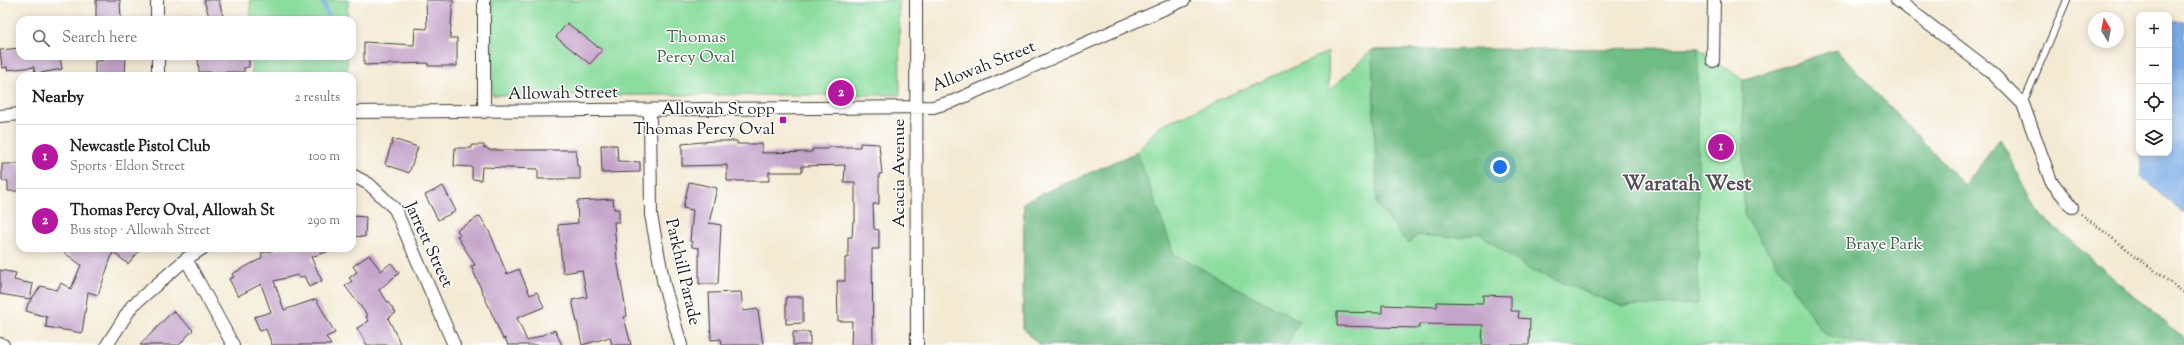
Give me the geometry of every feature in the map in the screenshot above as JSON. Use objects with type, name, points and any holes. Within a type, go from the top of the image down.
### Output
[{"type":"street","points":[[157,0],[157,16]]},
{"type":"street","points":[[484,0],[484,112]]},
{"type":"street","name":"Acacia Avenue","points":[[916,0],[917,345]]},
{"type":"street","name":"Allowah Street","points":[[356,112],[933,107],[948,103],[1184,0]]},
{"type":"street","points":[[1713,62],[1714,0]]},
{"type":"street","points":[[1897,0],[1990,71],[2023,104],[2050,181],[2072,207]]},
{"type":"street","points":[[158,60],[158,72]]},
{"type":"street","name":"Parkhill Parade","points":[[650,110],[651,215],[663,279],[681,345]]},
{"type":"street","points":[[0,116],[16,114]]},
{"type":"street","name":"Jarrett Street","points":[[356,177],[369,184],[395,209],[454,345]]},
{"type":"street","points":[[107,345],[132,306],[186,259],[197,252]]},
{"type":"street","points":[[186,259],[233,345]]},
{"type":"lane","points":[[2023,104],[2067,0]]},
{"type":"path","points":[[2072,207],[2184,293]]},
{"type":"green space","points":[[250,0],[348,0],[347,16],[251,16]]},
{"type":"green space","name":"Thomas Percy Oval","points":[[492,0],[899,0],[900,95],[492,95]]},
{"type":"green space","points":[[1698,48],[1743,80],[1836,50],[1965,186],[2000,139],[2041,216],[2184,339],[2184,345],[1039,345],[1023,328],[1024,202],[1137,152],[1159,126],[1328,52],[1329,91],[1372,50]]},
{"type":"green space","points":[[1698,48],[1698,304],[1621,306],[1530,270],[1479,233],[1460,238],[1418,235],[1408,244],[1377,204],[1372,50]]},
{"type":"green space","name":"Braye Park","points":[[1836,50],[1965,186],[2000,139],[2041,216],[2184,339],[2184,345],[1868,345],[1827,335],[1822,332],[1744,215],[1743,80]]},
{"type":"green space","points":[[251,60],[347,60],[347,72],[252,72]]},
{"type":"green space","points":[[1137,152],[1174,254],[1299,321],[1287,345],[1039,345],[1023,328],[1024,202]]},
{"type":"water","points":[[2172,22],[2184,22],[2184,214],[2141,177],[2141,156],[2172,156]]},
{"type":"building","points":[[96,0],[120,0],[121,16],[96,16]]},
{"type":"building","points":[[204,0],[219,0],[223,16],[209,16]]},
{"type":"building","points":[[426,0],[453,0],[450,38],[457,38],[457,66],[428,66],[428,63],[364,65],[364,42],[414,45],[415,28],[427,29]]},
{"type":"building","points":[[567,23],[602,50],[590,64],[556,37]]},
{"type":"building","points":[[16,48],[16,60],[61,60],[62,69],[46,72],[35,72],[34,67],[7,70],[7,67],[2,68],[0,50]]},
{"type":"building","points":[[126,60],[125,72],[95,72],[95,61]]},
{"type":"building","points":[[198,60],[249,60],[249,67],[244,68],[244,72],[199,72]]},
{"type":"building","points":[[393,139],[418,147],[409,173],[385,164]]},
{"type":"building","points":[[712,141],[737,141],[737,144],[762,144],[762,153],[812,152],[812,149],[828,149],[828,147],[860,147],[860,143],[879,144],[882,174],[879,174],[879,204],[873,204],[874,229],[879,230],[879,249],[872,249],[873,345],[851,345],[852,321],[838,321],[837,281],[845,281],[845,258],[848,258],[848,237],[852,237],[853,221],[855,221],[855,182],[844,182],[845,165],[802,166],[802,172],[769,172],[769,181],[727,181],[727,165],[682,166],[682,144]]},
{"type":"building","points":[[472,145],[484,145],[484,148],[488,148],[488,150],[576,150],[577,166],[580,166],[580,179],[538,179],[538,169],[482,167],[481,180],[472,179],[472,167],[454,166],[455,148],[472,148]]},
{"type":"building","points":[[601,145],[617,145],[618,161],[640,162],[640,172],[602,173]]},
{"type":"building","points":[[2,164],[16,164],[16,191],[8,191],[8,181],[2,181]]},
{"type":"building","points":[[689,182],[717,188],[709,223],[721,225],[718,284],[699,284],[699,248],[692,247],[692,242],[690,241],[693,210],[683,208]]},
{"type":"building","points":[[443,186],[456,211],[438,220],[425,195]]},
{"type":"building","points":[[613,199],[614,209],[619,209],[619,222],[614,222],[617,260],[627,316],[624,317],[631,345],[612,345],[610,337],[582,345],[572,300],[587,297],[582,270],[563,273],[558,225],[578,223],[577,201]]},
{"type":"building","points":[[356,216],[366,217],[365,237],[356,236]]},
{"type":"building","points":[[480,216],[490,233],[507,274],[519,269],[530,295],[537,292],[544,307],[517,318],[527,341],[555,330],[562,345],[508,345],[505,338],[503,339],[471,266],[475,265],[457,236],[460,235],[457,230]]},
{"type":"building","points":[[63,252],[113,252],[98,295],[88,292],[82,333],[46,327],[47,317],[26,311],[28,304],[41,286],[57,290],[61,283],[71,289],[81,265]]},
{"type":"building","points":[[113,252],[138,252],[128,264]]},
{"type":"building","points":[[326,252],[311,257],[322,281],[309,287],[304,276],[299,278],[298,275],[274,281],[284,310],[316,299],[335,333],[326,337],[331,345],[272,345],[266,329],[260,331],[254,317],[271,312],[261,284],[238,296],[229,279],[234,277],[232,274],[262,258],[261,253]]},
{"type":"building","points":[[369,255],[381,271],[391,263],[399,273],[379,290],[396,313],[388,318],[401,345],[367,345],[357,328],[369,321],[366,317],[368,316],[345,286],[352,281],[349,278],[357,272],[353,266]]},
{"type":"building","points":[[0,270],[16,273],[14,280],[33,284],[30,299],[0,294]]},
{"type":"building","points":[[741,292],[743,311],[758,309],[763,345],[722,345],[721,339],[711,340],[709,293]]},
{"type":"building","points":[[1483,295],[1511,296],[1511,311],[1519,311],[1518,318],[1530,319],[1529,345],[1482,345],[1483,325],[1419,324],[1419,328],[1337,326],[1337,312],[1382,313],[1382,305],[1437,307],[1437,302],[1483,303]]},
{"type":"building","points":[[786,297],[803,297],[803,323],[786,324]]},
{"type":"building","points":[[173,311],[193,330],[179,345],[140,345]]},
{"type":"building","points":[[793,332],[810,332],[810,345],[793,345]]},
{"type":"waterway","points":[[322,0],[328,16]]},
{"type":"place","name":"Thomas Percy Oval, Allowah St","points":[[841,93]]},
{"type":"place","name":"Allowah St opp Thomas Percy Oval","points":[[783,120]]},
{"type":"place","name":"Newcastle Pistol Club","points":[[1721,147]]},
{"type":"district","name":"Waratah West","points":[[1687,185]]}]
